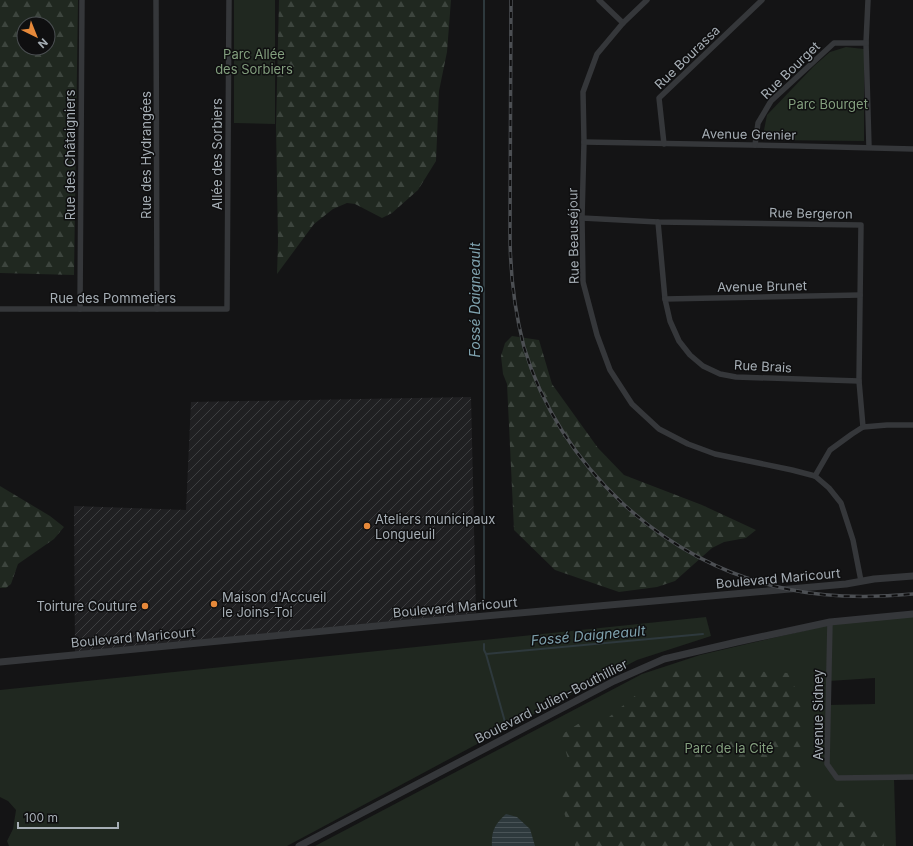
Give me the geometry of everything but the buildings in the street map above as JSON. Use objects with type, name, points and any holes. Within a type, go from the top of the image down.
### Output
[{"type":"street","name":"Rue des Châtaigniers","points":[[80,310],[82,0]]},
{"type":"street","name":"Rue des Hydrangées","points":[[156,0],[157,309]]},
{"type":"street","name":"Allée des Sorbiers","points":[[227,309],[229,0]]},
{"type":"street","points":[[599,0],[623,23]]},
{"type":"street","name":"Rue Beauséjour","points":[[647,0],[623,23],[597,54],[583,92],[584,142],[582,218],[584,282],[597,335],[610,370],[632,404],[659,429],[688,444],[715,454],[815,476],[829,488],[841,503],[853,540],[861,581]]},
{"type":"street","name":"Rue Bourassa","points":[[664,144],[659,98],[762,0]]},
{"type":"street","points":[[868,0],[866,43],[869,147]]},
{"type":"street","name":"Rue Bourget","points":[[755,145],[758,124],[771,101],[815,60],[834,43],[866,43]]},
{"type":"street","name":"Avenue Grenier","points":[[584,142],[913,149]]},
{"type":"street","name":"Rue Bergeron","points":[[582,218],[658,222],[861,225],[860,381],[863,427]]},
{"type":"street","name":"Rue Brais","points":[[658,222],[665,299],[670,321],[679,341],[690,355],[703,366],[720,374],[736,377],[860,381]]},
{"type":"street","name":"Avenue Brunet","points":[[665,299],[860,295]]},
{"type":"street","name":"Rue des Pommetiers","points":[[0,309],[227,309]]},
{"type":"street","points":[[815,476],[830,450],[863,427],[913,425]]},
{"type":"street","name":"Boulevard Maricourt","points":[[0,662],[418,622],[846,584],[861,581],[913,576]]},
{"type":"street","name":"Boulevard Julien-Bouthillier","points":[[300,846],[614,681],[664,659],[830,622],[913,614]]},
{"type":"street","name":"Avenue Sidney","points":[[830,622],[827,764],[837,778],[913,777]]},
{"type":"shaded area","points":[[471,397],[476,613],[75,652],[74,506],[186,510],[191,402]]},
{"type":"shaded area","points":[[506,814],[517,817],[530,829],[535,846],[492,846],[494,828]]},
{"type":"green space","points":[[0,0],[78,0],[74,275],[0,273]]},
{"type":"green space","name":"Parc Allée des Sorbiers","points":[[234,0],[275,0],[275,124],[234,123]]},
{"type":"green space","points":[[279,0],[451,0],[447,52],[439,91],[436,161],[418,190],[392,213],[382,218],[355,204],[347,203],[333,209],[314,224],[277,274],[278,242],[276,126]]},
{"type":"green space","name":"Parc Bourget","points":[[846,47],[864,49],[864,141],[766,140],[763,135],[767,115],[814,66],[830,52]]},
{"type":"green space","points":[[512,336],[539,340],[552,384],[598,448],[624,475],[702,505],[756,530],[746,538],[724,542],[712,548],[675,581],[657,587],[619,592],[555,570],[514,530],[507,384],[503,374],[501,356],[505,343]]},
{"type":"green space","points":[[0,486],[50,516],[64,527],[54,539],[18,564],[11,584],[6,588],[0,588]]},
{"type":"green space","name":"Parc de la Cité","points":[[913,614],[913,777],[894,778],[896,846],[315,846],[642,674],[700,655],[829,625],[828,705],[875,704],[875,678],[829,681],[830,622]]},
{"type":"green space","points":[[706,617],[711,636],[637,660],[287,846],[9,846],[7,841],[13,829],[16,810],[8,801],[0,797],[0,690]]},
{"type":"green space","points":[[708,668],[788,673],[799,696],[805,723],[801,763],[802,777],[811,796],[844,803],[870,821],[882,837],[884,846],[575,846],[560,800],[573,776],[561,735],[578,724],[609,717],[642,690],[675,671]]},
{"type":"waterway","name":"Fossé Daigneault","points":[[484,0],[484,601]]},
{"type":"waterway","name":"Fossé Daigneault","points":[[484,644],[486,654],[703,634]]},
{"type":"waterway","points":[[486,654],[505,722]]},
{"type":"railway","points":[[511,0],[510,233],[513,290],[524,347],[540,391],[563,432],[590,469],[622,503],[659,533],[699,557],[742,576],[803,592],[834,596],[882,596],[913,594]]},
{"type":"place","name":"Ateliers municipaux Longueuil","points":[[367,526]]},
{"type":"place","name":"Maison d'Accueil le Joins-Toi","points":[[214,604]]},
{"type":"place","name":"Toirture Couture","points":[[145,606]]}]
